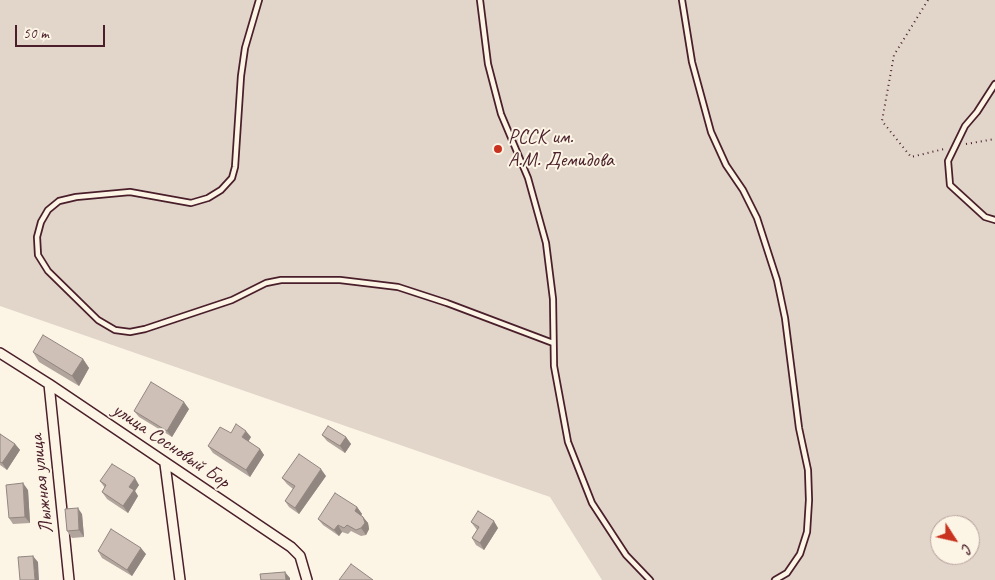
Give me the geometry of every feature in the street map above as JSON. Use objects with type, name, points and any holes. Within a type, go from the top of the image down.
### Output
[{"type":"street","name":"улица Сосновый Бор","points":[[0,353],[49,384],[165,464],[292,546],[300,556],[308,580]]},
{"type":"street","name":"Лыжная улица","points":[[49,384],[69,580]]},
{"type":"street","points":[[165,464],[180,580]]},
{"type":"lane","points":[[259,0],[245,48],[241,76],[236,167],[232,178],[221,190],[208,198],[191,202],[130,192],[76,197],[59,201],[48,210],[41,222],[37,237],[38,255],[48,271],[98,320],[115,330],[130,332],[145,329],[232,300],[266,283],[282,280],[340,280],[398,287],[447,303],[553,343]]},
{"type":"lane","points":[[480,0],[488,64],[501,114],[528,178],[546,243],[553,299],[554,366],[568,442],[592,503],[626,555],[650,580]]},
{"type":"lane","points":[[682,0],[692,62],[711,132],[726,165],[743,190],[757,218],[777,280],[785,318],[799,428],[808,470],[809,500],[807,532],[800,554],[787,573],[775,580]]},
{"type":"lane","points":[[995,84],[953,146],[948,161],[950,185],[985,217],[995,220]]},
{"type":"path","points":[[928,0],[894,54],[882,121],[911,157],[953,146],[995,139]]},
{"type":"shaded area","name":"РССК им. А.М. Демидова","points":[[0,0],[995,0],[995,580],[602,580],[550,497],[0,306]]},
{"type":"building","points":[[43,335],[83,359],[72,376],[33,352]]},
{"type":"building","points":[[151,382],[184,402],[167,431],[134,411]]},
{"type":"building","points":[[236,424],[246,431],[242,437],[260,449],[246,470],[208,446],[220,427],[231,433]]},
{"type":"building","points":[[328,426],[346,437],[340,446],[322,435]]},
{"type":"building","points":[[0,434],[15,444],[2,463],[0,462]]},
{"type":"building","points":[[299,454],[321,469],[295,508],[285,501],[295,486],[282,478]]},
{"type":"building","points":[[112,464],[135,478],[129,487],[134,490],[123,506],[102,492],[106,485],[100,481]]},
{"type":"building","points":[[23,483],[25,517],[9,518],[6,485]]},
{"type":"building","points":[[335,493],[357,507],[355,511],[363,517],[365,523],[361,528],[356,530],[347,525],[344,528],[338,525],[334,530],[318,519]]},
{"type":"building","points":[[78,508],[79,530],[67,531],[65,509]]},
{"type":"building","points":[[478,511],[494,521],[480,543],[472,538],[479,527],[471,522]]},
{"type":"building","points":[[111,529],[141,548],[127,570],[98,551]]},
{"type":"building","points":[[33,556],[35,580],[20,580],[18,557]]},
{"type":"building","points":[[351,564],[373,580],[339,580]]},
{"type":"building","points":[[285,572],[286,580],[261,580],[260,574]]},
{"type":"place","name":"РССК им. А.М. Демидова","points":[[498,149]]}]
